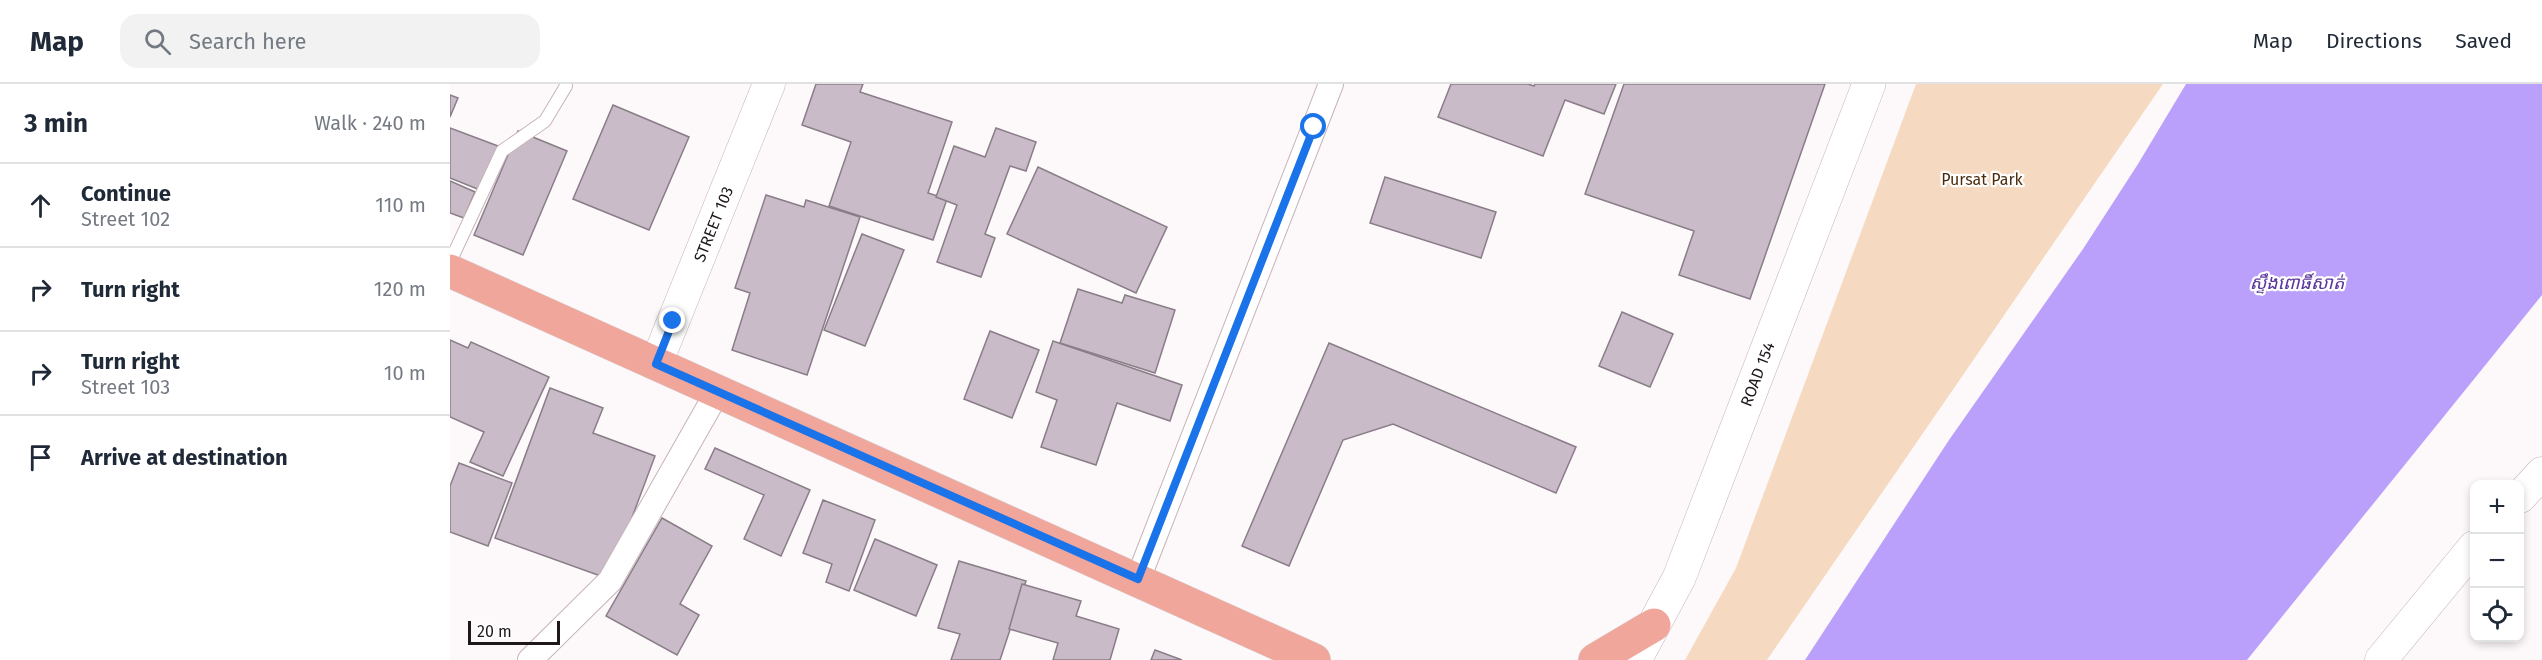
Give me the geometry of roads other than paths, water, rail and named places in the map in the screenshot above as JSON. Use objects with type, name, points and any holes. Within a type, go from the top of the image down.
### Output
[{"type":"main road","name":"ROAD 154","points":[[1635,660],[1683,567],[1869,84]]},
{"type":"main road","points":[[450,271],[1314,660]]},
{"type":"main road","points":[[1595,660],[1654,625]]},
{"type":"street","name":"STREET 103","points":[[656,364],[769,84]]},
{"type":"street","points":[[1138,579],[1331,84]]},
{"type":"street","points":[[530,660],[610,581],[718,392]]},
{"type":"street","points":[[2524,493],[2542,473]]},
{"type":"street","points":[[2381,660],[2470,553]]},
{"type":"lane","points":[[450,262],[502,151],[545,122],[566,86]]},
{"type":"water","name":"ស្ទឹងពោធិ៍សាត់","points":[[2186,84],[2542,84],[2542,295],[2247,660],[1805,660],[1949,440],[2083,249]]},
{"type":"park label","name":"Pursat Park","points":[[1982,179]]}]
